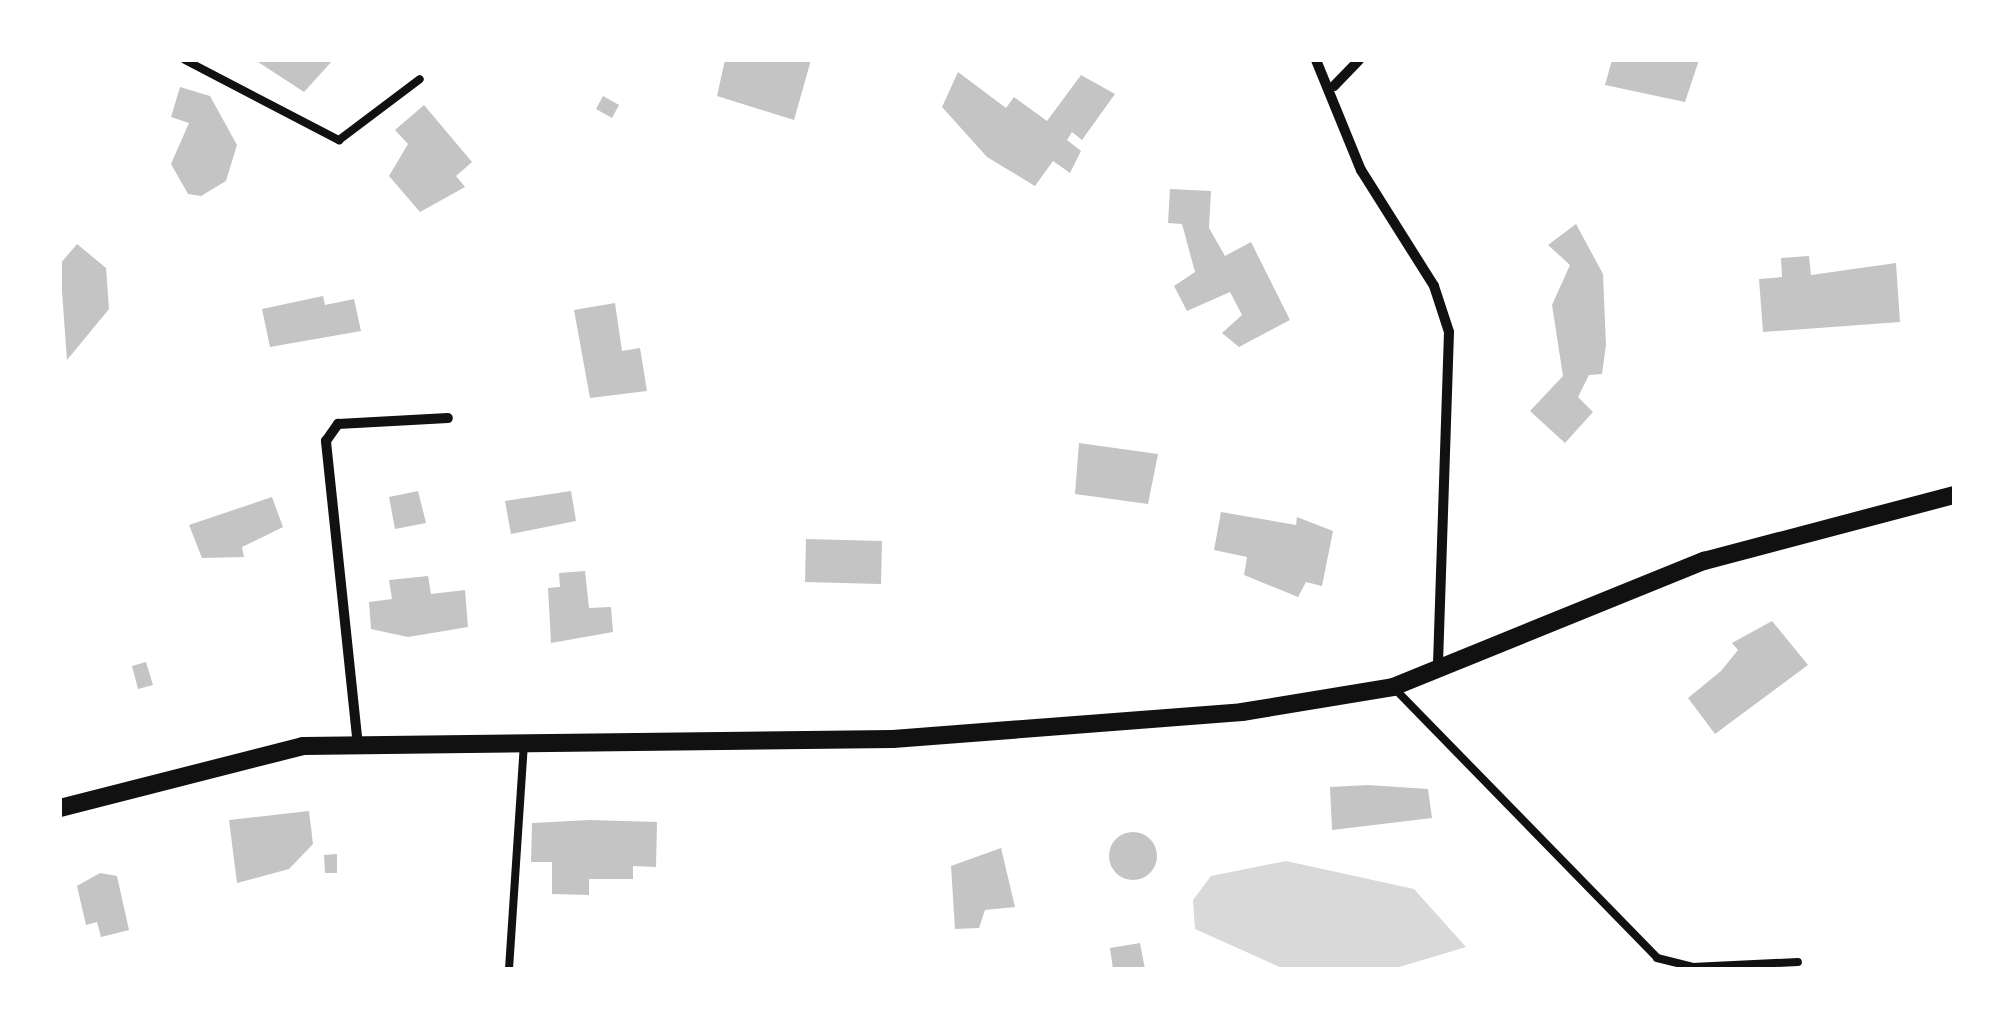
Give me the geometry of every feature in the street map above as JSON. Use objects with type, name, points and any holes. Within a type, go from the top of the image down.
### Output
[{"type":"street","points":[[1316,60],[1334,86],[1362,170],[1434,286],[1449,332],[1438,673]]},
{"type":"street","points":[[1334,86],[1359,60]]},
{"type":"street","points":[[358,746],[326,441],[338,424],[448,418]]},
{"type":"street","points":[[60,808],[247,754],[358,746],[995,732],[1242,712],[1393,687],[1438,673],[1704,561],[1954,495]]},
{"type":"lane","points":[[185,60],[338,140],[420,79]]},
{"type":"lane","points":[[1393,687],[1658,958],[1692,967],[1798,962]]},
{"type":"lane","points":[[509,969],[524,745]]},
{"type":"shaded area","points":[[1286,861],[1414,889],[1466,947],[1396,968],[1284,969],[1195,929],[1193,900],[1211,876]]},
{"type":"building","points":[[255,60],[333,60],[304,92]]},
{"type":"building","points":[[725,60],[811,60],[794,120],[717,96]]},
{"type":"building","points":[[1612,60],[1699,60],[1685,102],[1605,85]]},
{"type":"building","points":[[958,72],[1006,108],[1014,97],[1047,121],[1081,75],[1115,94],[1082,140],[1072,132],[1067,140],[1081,151],[1070,173],[1053,161],[1035,186],[987,157],[942,107]]},
{"type":"building","points":[[180,87],[210,96],[237,145],[226,181],[201,196],[188,194],[171,164],[189,123],[171,117]]},
{"type":"building","points":[[603,96],[619,105],[612,118],[596,109]]},
{"type":"building","points":[[424,105],[472,162],[456,176],[465,187],[420,212],[389,176],[408,144],[395,130]]},
{"type":"building","points":[[1170,189],[1211,191],[1209,228],[1225,256],[1251,242],[1290,320],[1239,347],[1222,333],[1242,315],[1230,292],[1187,311],[1174,286],[1195,272],[1182,224],[1168,223]]},
{"type":"building","points":[[1576,224],[1603,274],[1606,345],[1602,374],[1589,375],[1578,397],[1593,412],[1565,443],[1530,411],[1563,376],[1552,305],[1570,265],[1548,245]]},
{"type":"building","points":[[77,244],[106,268],[109,309],[67,360],[60,264]]},
{"type":"building","points":[[1809,256],[1811,275],[1896,263],[1900,322],[1763,332],[1759,279],[1782,277],[1781,258]]},
{"type":"building","points":[[323,296],[325,305],[354,299],[361,331],[270,347],[262,309]]},
{"type":"building","points":[[615,303],[622,351],[640,348],[647,391],[590,398],[574,310]]},
{"type":"building","points":[[1079,443],[1158,454],[1148,504],[1075,494]]},
{"type":"building","points":[[418,491],[426,523],[395,529],[389,497]]},
{"type":"building","points":[[571,491],[576,521],[511,534],[505,501]]},
{"type":"building","points":[[272,497],[283,527],[242,547],[244,557],[202,558],[189,525]]},
{"type":"building","points":[[1221,512],[1296,525],[1297,517],[1333,531],[1322,586],[1306,582],[1298,597],[1244,575],[1247,557],[1214,550]]},
{"type":"building","points":[[806,539],[882,541],[881,584],[805,582]]},
{"type":"building","points":[[585,571],[589,608],[611,607],[613,632],[551,643],[548,588],[560,587],[559,573]]},
{"type":"building","points":[[428,576],[431,594],[465,590],[468,627],[408,637],[371,629],[369,602],[392,599],[389,580]]},
{"type":"building","points":[[1772,621],[1808,665],[1715,734],[1688,698],[1721,671],[1738,650],[1732,643]]},
{"type":"building","points":[[146,662],[153,685],[138,689],[132,666]]},
{"type":"building","points":[[1330,787],[1428,789],[1432,818],[1332,830]]},
{"type":"building","points":[[309,811],[313,844],[289,869],[237,883],[229,820]]},
{"type":"building","points":[[657,822],[656,867],[633,866],[633,879],[589,879],[589,895],[552,894],[552,862],[531,862],[532,823]]},
{"type":"building","points":[[1133,832],[1150,839],[1157,856],[1150,873],[1133,880],[1116,873],[1109,856],[1116,839]]},
{"type":"building","points":[[1001,848],[1015,907],[985,910],[979,928],[955,929],[951,866]]},
{"type":"building","points":[[337,854],[337,873],[325,873],[324,855]]},
{"type":"building","points":[[100,873],[117,876],[129,930],[101,937],[97,922],[86,925],[77,886]]},
{"type":"building","points":[[1140,943],[1145,969],[1113,969],[1110,948]]}]
